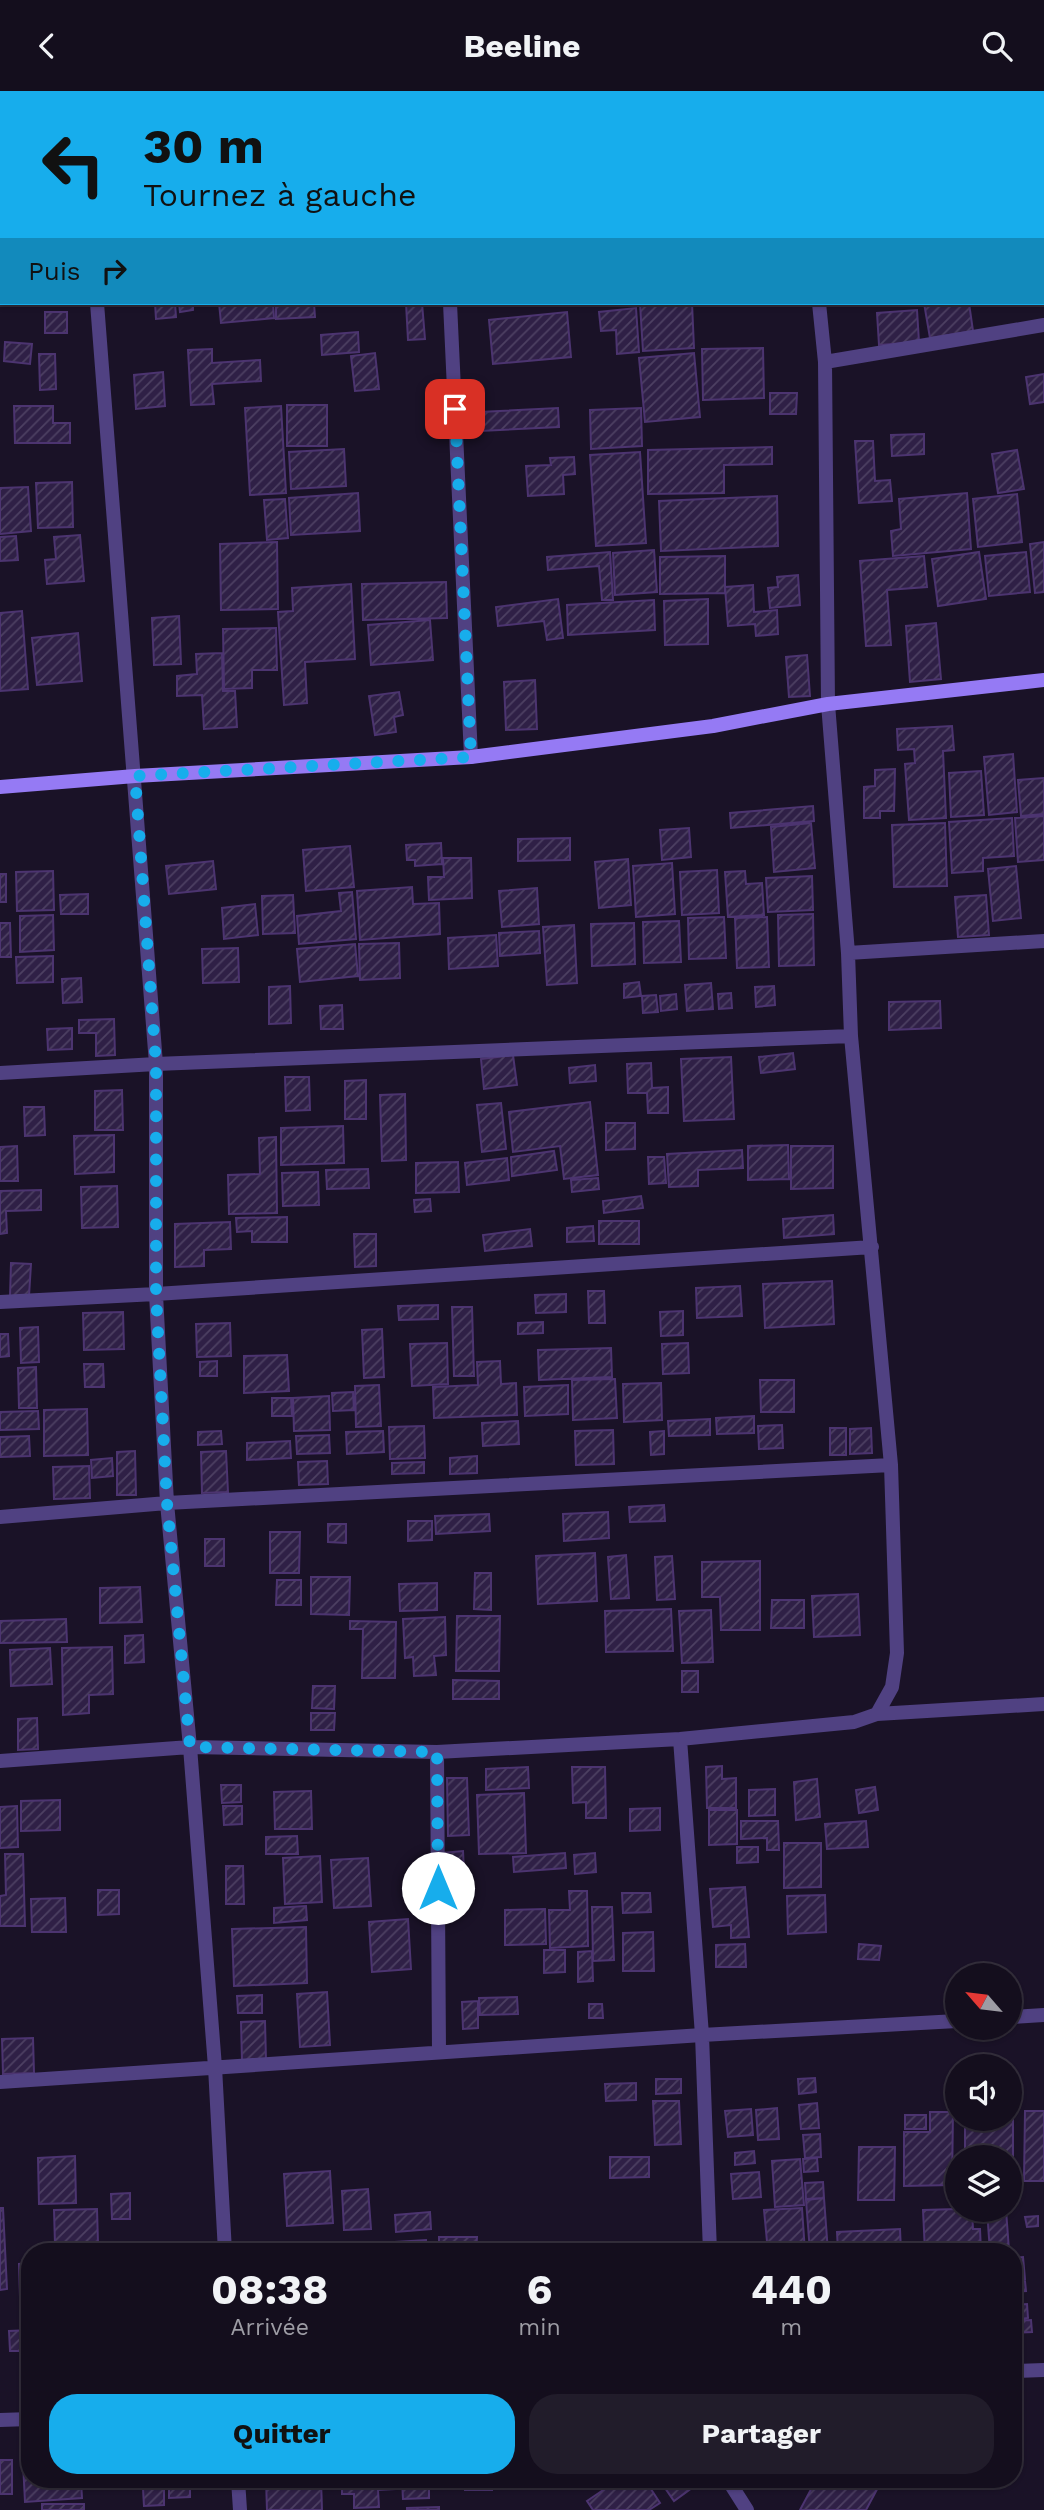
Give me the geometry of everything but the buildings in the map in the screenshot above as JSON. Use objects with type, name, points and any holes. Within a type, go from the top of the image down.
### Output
[{"type":"street","points":[[97,305],[156,1064],[156,1294],[167,1503],[190,1747],[215,2067],[225,2243]]},
{"type":"street","points":[[450,305],[471,757]]},
{"type":"street","points":[[819,305],[825,362],[828,704],[848,953],[851,1036],[891,1465],[897,1653],[892,1687],[877,1714]]},
{"type":"street","points":[[825,362],[1044,325]]},
{"type":"street","points":[[0,787],[135,776],[471,757],[713,726],[828,704],[1044,680]]},
{"type":"street","points":[[848,953],[1044,941]]},
{"type":"street","points":[[0,1073],[156,1064],[851,1036]]},
{"type":"street","points":[[0,1302],[872,1247]]},
{"type":"street","points":[[0,1517],[167,1503],[891,1465]]},
{"type":"street","points":[[0,1761],[190,1747],[437,1752],[680,1738],[854,1723],[877,1714],[1044,1704]]},
{"type":"street","points":[[680,1738],[702,2035],[710,2243]]},
{"type":"street","points":[[437,1752],[439,2052]]},
{"type":"street","points":[[1022,2016],[1044,2015]]},
{"type":"street","points":[[0,2082],[702,2035],[945,2022]]},
{"type":"street","points":[[1022,2371],[1044,2370]]},
{"type":"street","points":[[0,2420],[21,2419]]},
{"type":"street","points":[[239,2488],[240,2510]]},
{"type":"street","points":[[733,2488],[747,2510]]},
{"type":"route","points":[[438,1888],[437,1752],[190,1747],[167,1503],[156,1294],[156,1064],[135,776],[471,757],[455,409]]}]
